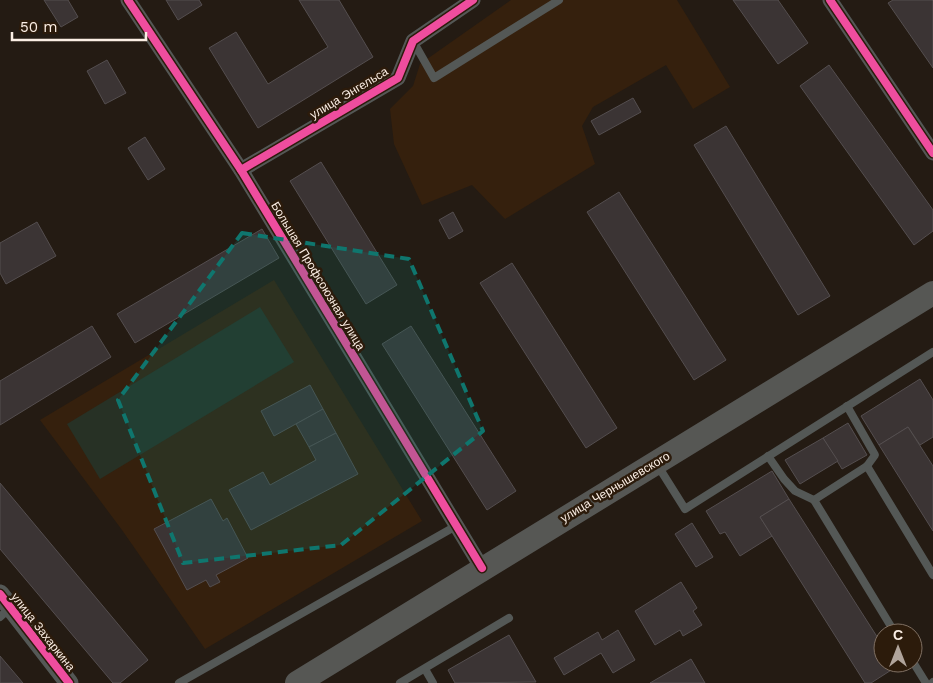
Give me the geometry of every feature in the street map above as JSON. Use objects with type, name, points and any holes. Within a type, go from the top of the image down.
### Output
[{"type":"main road","name":"улица Чернышевского","points":[[297,683],[933,293]]},
{"type":"street","name":"Большая Профсоюзная улица","points":[[128,0],[241,170],[482,568]]},
{"type":"street","points":[[413,41],[473,0]]},
{"type":"street","points":[[830,0],[933,153]]},
{"type":"street","name":"улица Энгельса","points":[[241,170],[398,78],[413,41]]},
{"type":"street","name":"улица Захаркина","points":[[3,606],[69,683]]},
{"type":"lane","points":[[413,41],[434,78],[559,0]]},
{"type":"lane","points":[[656,462],[685,509],[933,352]]},
{"type":"lane","points":[[814,500],[867,466],[875,455],[847,406]]},
{"type":"lane","points":[[768,456],[795,491],[814,500],[889,623]]},
{"type":"lane","points":[[867,466],[933,575]]},
{"type":"lane","points":[[179,683],[456,526]]},
{"type":"lane","points":[[400,683],[508,618]]},
{"type":"lane","points":[[425,669],[433,683]]},
{"type":"highlighted area","points":[[242,233],[409,259],[483,431],[341,545],[183,563],[118,400]]},
{"type":"shaded area","points":[[511,0],[677,0],[730,87],[693,109],[666,65],[593,107],[582,126],[595,164],[505,219],[472,185],[422,205],[394,144],[390,109],[413,86],[420,64]]},
{"type":"shaded area","points":[[274,280],[422,521],[205,649],[122,530],[40,420]]},
{"type":"green space","points":[[260,307],[294,362],[100,479],[67,424]]},
{"type":"building","points":[[44,0],[68,0],[78,17],[61,27]]},
{"type":"building","points":[[166,0],[199,0],[202,5],[178,20]]},
{"type":"building","points":[[299,0],[339,0],[373,57],[258,128],[209,48],[236,32],[268,84],[328,47]]},
{"type":"building","points":[[733,0],[778,0],[808,43],[778,64]]},
{"type":"building","points":[[893,0],[933,1],[933,68],[888,3]]},
{"type":"building","points":[[107,60],[126,93],[105,104],[87,71]]},
{"type":"building","points":[[829,65],[933,210],[933,231],[914,245],[800,86]]},
{"type":"building","points":[[633,98],[641,112],[599,135],[591,121]]},
{"type":"building","points":[[726,126],[830,296],[798,315],[694,145]]},
{"type":"building","points":[[145,137],[165,169],[148,180],[128,148]]},
{"type":"building","points":[[321,162],[397,285],[366,304],[290,181]]},
{"type":"building","points":[[619,192],[726,360],[694,380],[587,212]]},
{"type":"building","points":[[453,212],[463,231],[449,239],[439,220]]},
{"type":"building","points":[[37,222],[56,256],[6,284],[0,273],[0,243]]},
{"type":"building","points":[[262,229],[279,258],[135,343],[117,314]]},
{"type":"building","points":[[512,263],[617,428],[586,448],[480,283]]},
{"type":"building","points":[[92,326],[111,357],[0,425],[0,381]]},
{"type":"building","points":[[411,326],[516,491],[487,510],[382,344]]},
{"type":"building","points":[[920,379],[933,400],[933,437],[920,445],[908,427],[879,445],[861,416]]},
{"type":"building","points":[[310,385],[323,409],[274,436],[261,411]]},
{"type":"building","points":[[323,409],[336,433],[309,447],[296,424]]},
{"type":"building","points":[[848,423],[867,455],[842,469],[823,438]]},
{"type":"building","points":[[908,427],[933,466],[933,531],[879,445]]},
{"type":"building","points":[[336,433],[358,474],[251,530],[229,490],[263,472],[270,485],[316,460],[309,447]]},
{"type":"building","points":[[823,438],[838,461],[800,484],[785,460]]},
{"type":"building","points":[[772,471],[789,499],[760,517],[772,536],[740,556],[725,532],[720,534],[706,511]]},
{"type":"building","points":[[0,483],[148,660],[120,683],[113,683],[0,549]]},
{"type":"building","points":[[211,499],[223,521],[227,518],[248,558],[216,575],[220,582],[210,587],[206,580],[187,590],[154,529]]},
{"type":"building","points":[[789,499],[873,630],[873,673],[887,673],[871,683],[865,683],[760,517]]},
{"type":"building","points":[[692,523],[713,557],[696,567],[675,534]]},
{"type":"building","points":[[681,582],[697,608],[693,611],[702,625],[683,636],[680,630],[655,645],[635,611]]},
{"type":"building","points":[[618,630],[635,660],[613,673],[601,653],[564,675],[554,658],[598,632],[602,640]]},
{"type":"building","points":[[509,635],[536,682],[455,683],[448,670]]},
{"type":"building","points":[[0,656],[23,683],[0,683]]},
{"type":"building","points":[[691,659],[705,683],[650,683]]},
{"type":"cycle path","points":[[128,0],[241,170],[482,568]]},
{"type":"cycle path","points":[[241,170],[398,78],[413,41],[473,0]]},
{"type":"cycle path","points":[[830,0],[933,153]]},
{"type":"cycle path","points":[[0,594],[69,683]]}]
